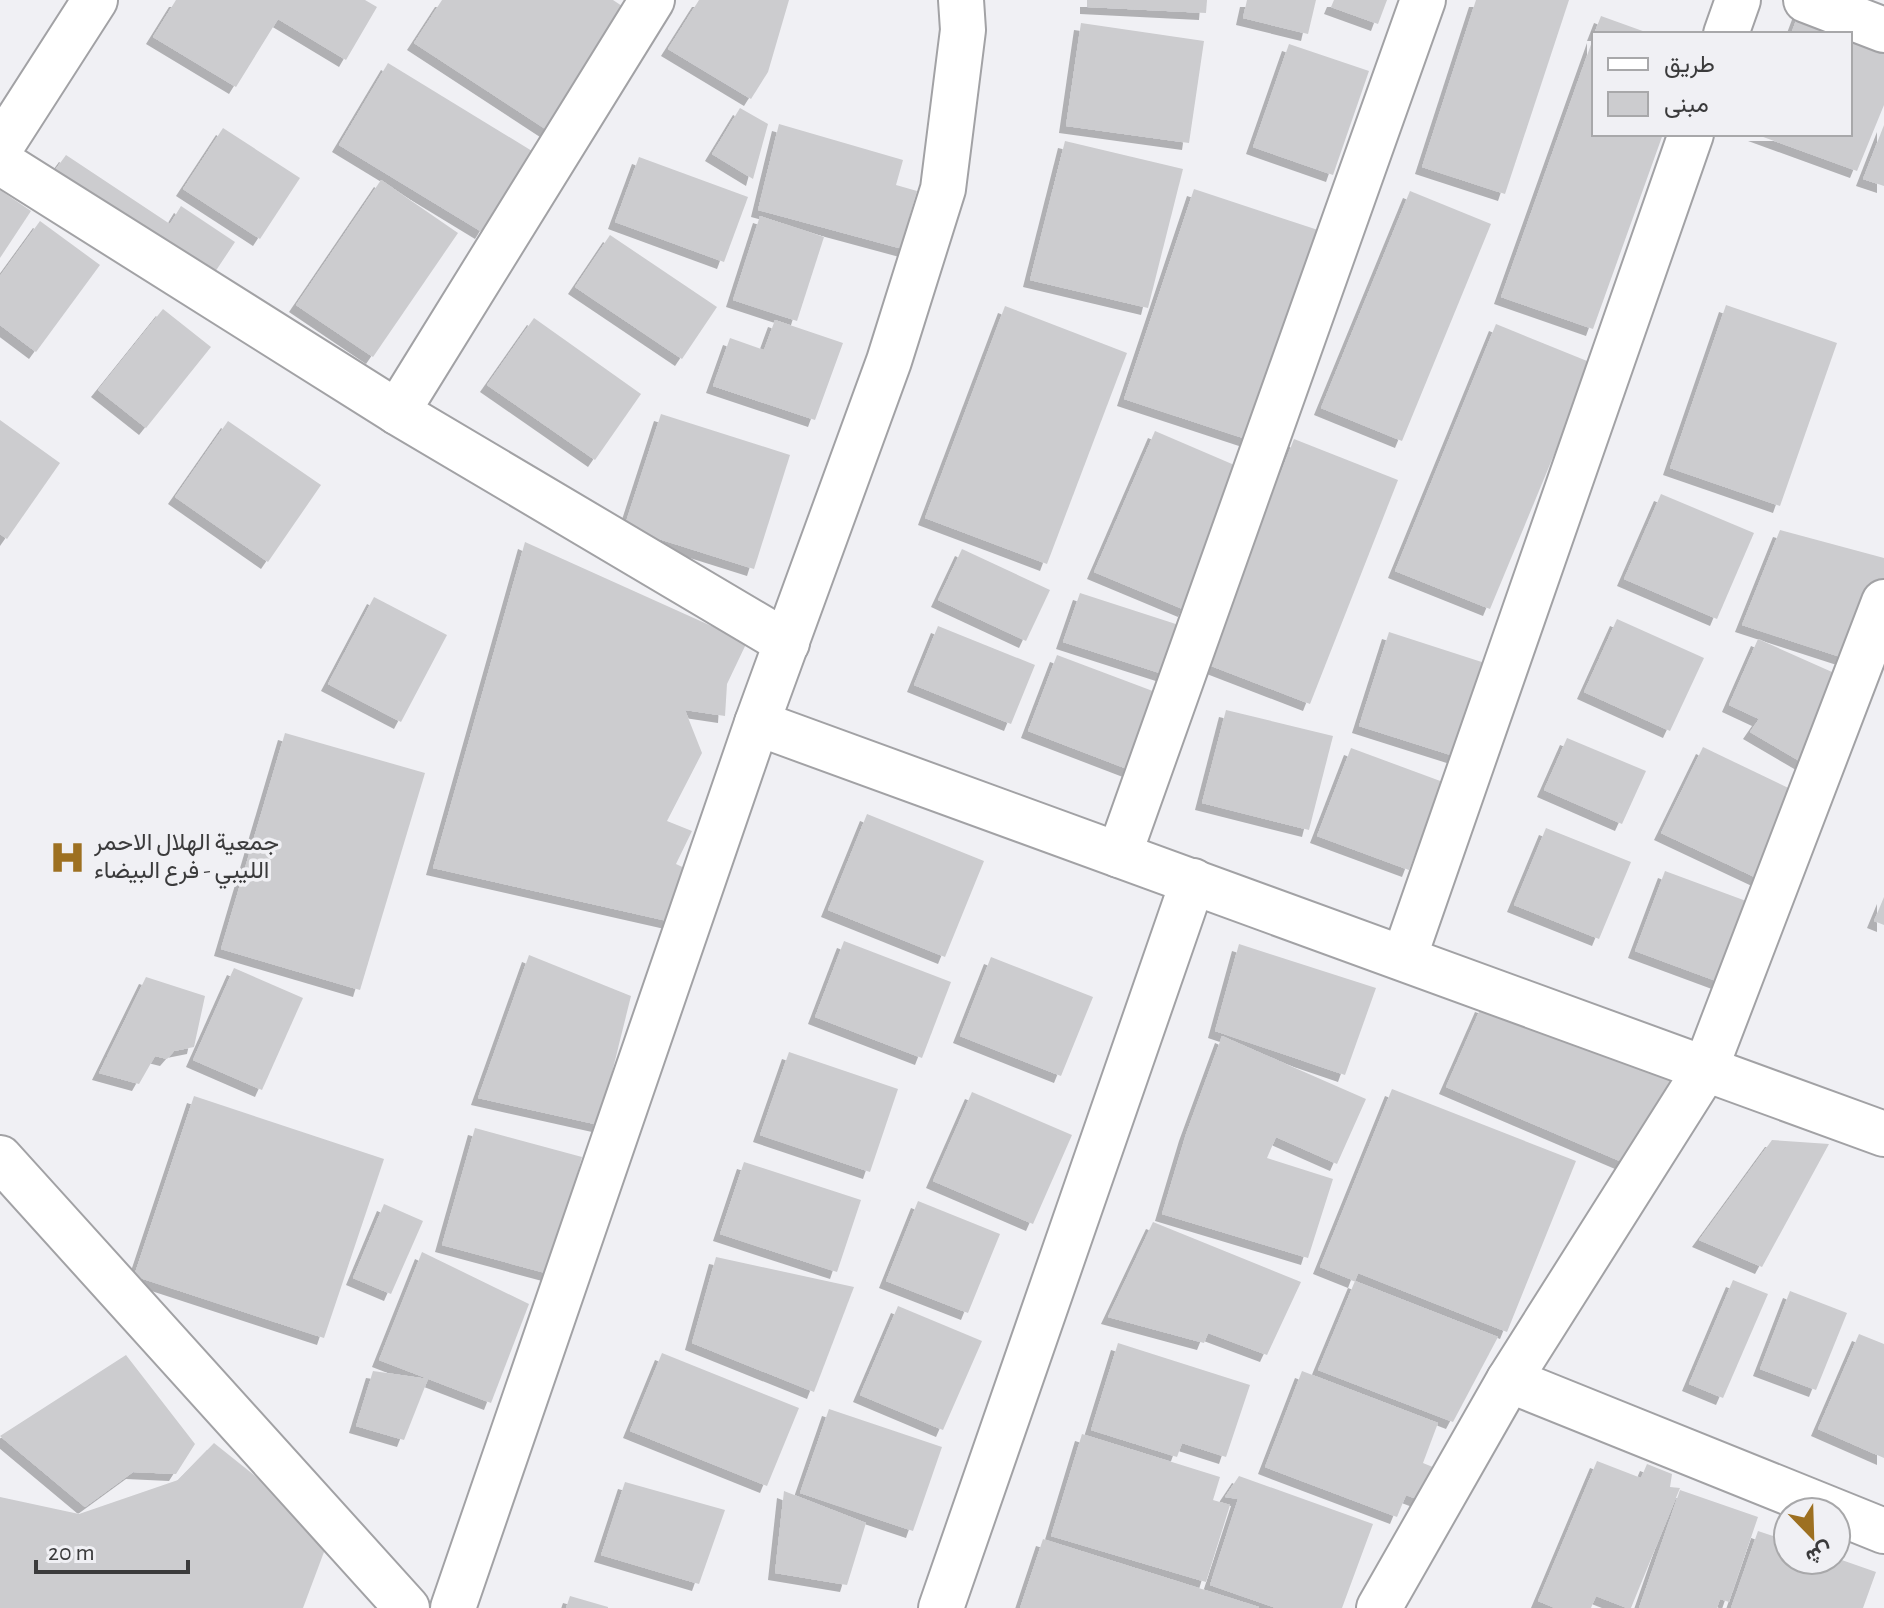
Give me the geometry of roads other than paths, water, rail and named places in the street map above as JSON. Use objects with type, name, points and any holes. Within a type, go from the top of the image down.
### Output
[{"type":"street","points":[[0,148],[95,0]]},
{"type":"street","points":[[397,412],[652,0]]},
{"type":"street","points":[[453,1608],[757,723],[889,361],[943,189],[963,30],[961,0]]},
{"type":"street","points":[[1119,855],[1423,0]]},
{"type":"street","points":[[1727,32],[1738,0]]},
{"type":"street","points":[[1806,0],[1884,30]]},
{"type":"street","points":[[1404,958],[1690,136]]},
{"type":"street","points":[[0,162],[397,412],[787,643]]},
{"type":"street","points":[[1379,1608],[1509,1380],[1705,1070],[1884,602]]},
{"type":"street","points":[[757,723],[1884,1134]]},
{"type":"street","points":[[941,1608],[1193,881]]},
{"type":"street","points":[[0,1158],[407,1608]]},
{"type":"street","points":[[1509,1380],[1884,1531]]},
{"type":"place","name":"جمعية الهلال الاحمر الليبي - فرع البيضاء","points":[[68,857]]}]
